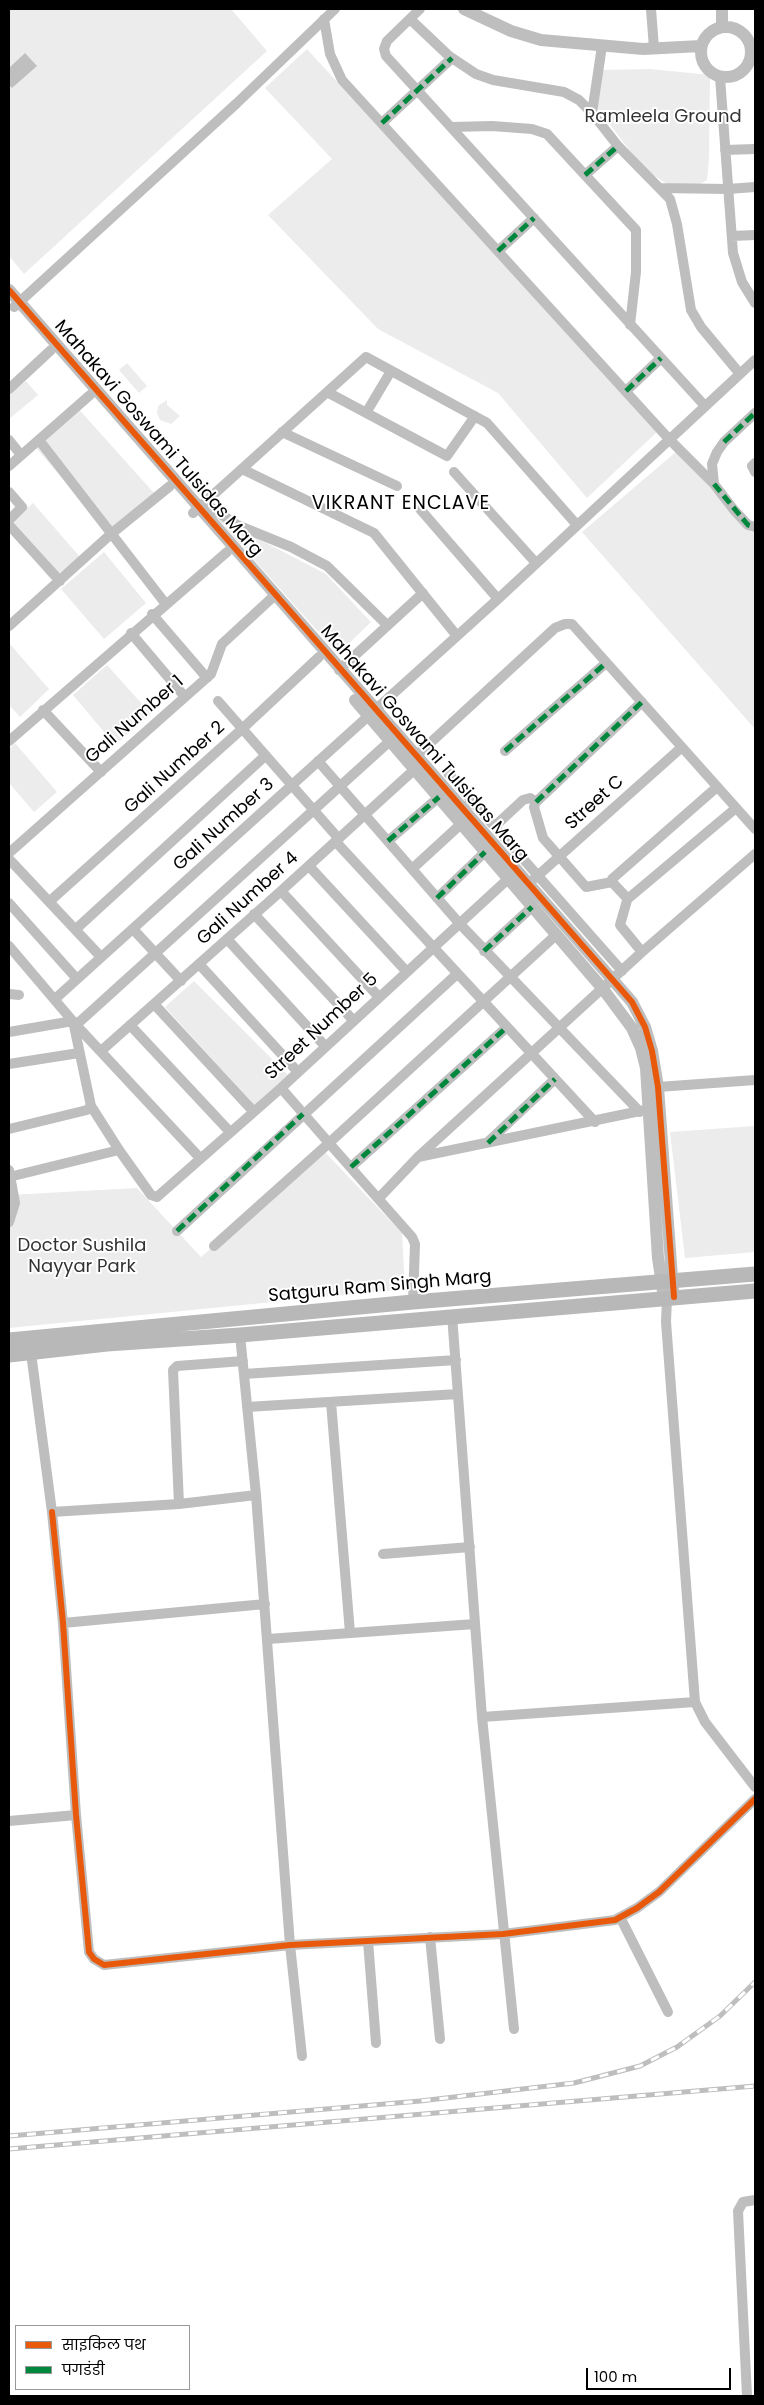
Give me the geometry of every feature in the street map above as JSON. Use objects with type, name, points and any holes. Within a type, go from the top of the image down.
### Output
[{"type":"main road","name":"Satguru Ram Singh Marg","points":[[9,1340],[413,1302],[755,1274]]},
{"type":"main road","name":"Satguru Ram Singh Marg","points":[[9,1355],[107,1344],[240,1335],[452,1315],[755,1291]]},
{"type":"street","points":[[14,303],[237,104],[334,9]]},
{"type":"street","points":[[420,9],[387,41],[384,53],[704,406]]},
{"type":"street","points":[[464,9],[527,37],[541,40],[602,46],[654,48],[701,46]]},
{"type":"street","points":[[651,9],[654,48]]},
{"type":"street","points":[[722,9],[722,26]]},
{"type":"street","points":[[324,19],[330,54],[342,80],[669,439],[714,484],[748,525],[755,527]]},
{"type":"street","points":[[410,19],[466,69],[485,77],[564,92],[579,100],[592,113],[618,146],[670,199],[674,207],[691,310],[701,327],[740,374]]},
{"type":"street","points":[[722,26],[732,27],[741,31],[748,38],[753,48],[747,67],[740,74],[720,77],[704,65],[701,56],[701,46],[709,33],[722,26]]},
{"type":"street","points":[[592,113],[602,46]]},
{"type":"street","points":[[382,123],[452,58]]},
{"type":"street","points":[[720,77],[733,253],[742,282],[755,303]]},
{"type":"street","points":[[451,128],[492,126],[532,129],[547,134],[636,230],[636,272],[630,324]]},
{"type":"street","points":[[585,175],[618,146]]},
{"type":"street","points":[[725,150],[755,149]]},
{"type":"street","points":[[660,188],[728,189],[755,186]]},
{"type":"street","points":[[498,251],[534,218]]},
{"type":"street","points":[[732,236],[755,235]]},
{"type":"street","name":"Mahakavi Goswami Tulsidas Marg","points":[[9,290],[14,303],[51,350],[170,486],[198,508],[227,552],[339,670],[390,741],[508,878],[524,888],[532,907],[602,989],[632,1028],[641,1048],[646,1068],[644,1111],[658,1258],[666,1282]]},
{"type":"street","name":"Mahakavi Goswami Tulsidas Marg","points":[[14,303],[198,508],[319,657],[370,712],[467,805],[524,888],[632,1002],[645,1027],[652,1051],[658,1087],[666,1282]]},
{"type":"street","points":[[9,389],[51,350]]},
{"type":"street","points":[[387,625],[327,566],[291,547],[198,508],[366,357],[487,423],[577,525]]},
{"type":"street","points":[[626,391],[661,358]]},
{"type":"street","name":"Gali Number 3","points":[[55,999],[370,712],[498,599],[755,360]]},
{"type":"street","points":[[366,413],[390,370]]},
{"type":"street","points":[[327,392],[447,456],[475,416]]},
{"type":"street","points":[[9,466],[90,395]]},
{"type":"street","points":[[714,484],[712,464],[718,452],[724,442],[755,413]]},
{"type":"street","points":[[282,432],[397,486]]},
{"type":"street","points":[[9,440],[21,455]]},
{"type":"street","points":[[39,440],[165,603]]},
{"type":"street","points":[[755,463],[752,466],[755,472]]},
{"type":"street","points":[[242,469],[374,534],[457,636]]},
{"type":"street","points":[[454,472],[536,563]]},
{"type":"street","points":[[9,626],[112,534],[170,486]]},
{"type":"street","points":[[9,492],[22,507],[9,520]]},
{"type":"street","points":[[420,509],[498,599]]},
{"type":"street","points":[[9,525],[60,582]]},
{"type":"street","points":[[9,740],[152,614],[227,552]]},
{"type":"street","points":[[339,670],[423,593]]},
{"type":"street","name":"Gali Number 1","points":[[9,853],[207,678],[214,670],[222,644],[271,598]]},
{"type":"street","points":[[152,614],[207,678]]},
{"type":"street","points":[[416,756],[561,625],[572,624],[755,829]]},
{"type":"street","points":[[131,633],[185,697]]},
{"type":"street","name":"Gali Number 2","points":[[50,901],[242,729],[319,657]]},
{"type":"street","points":[[505,751],[606,663]]},
{"type":"street","points":[[218,701],[337,841],[432,947],[595,1122]]},
{"type":"street","points":[[642,702],[536,802],[534,807],[543,838],[559,857],[586,887],[612,882],[717,786]]},
{"type":"street","points":[[43,710],[101,772]]},
{"type":"street","points":[[9,1032],[75,1023],[390,741]]},
{"type":"street","name":"Street C","points":[[524,888],[682,747]]},
{"type":"street","points":[[76,929],[265,756]]},
{"type":"street","points":[[318,761],[509,978],[644,1111]]},
{"type":"street","name":"Gali Number 4","points":[[101,1051],[282,891],[415,769]]},
{"type":"street","points":[[448,773],[467,805],[495,826],[622,970]]},
{"type":"street","points":[[388,841],[438,797]]},
{"type":"street","points":[[495,826],[523,800],[530,798],[536,802]]},
{"type":"street","points":[[642,952],[620,925],[628,897],[736,808]]},
{"type":"street","points":[[412,869],[461,824]]},
{"type":"street","points":[[437,898],[485,852]]},
{"type":"street","points":[[379,1198],[418,1156],[642,952],[755,854]]},
{"type":"street","points":[[9,859],[101,958]]},
{"type":"street","points":[[309,866],[407,972]]},
{"type":"street","name":"Street Number 5","points":[[119,1150],[151,1195],[157,1197],[281,1088],[378,996],[407,972],[508,878]]},
{"type":"street","points":[[612,882],[628,897]]},
{"type":"street","points":[[282,891],[378,996]]},
{"type":"street","points":[[9,903],[77,979]]},
{"type":"street","points":[[484,951],[532,907]]},
{"type":"street","points":[[254,914],[353,1020]]},
{"type":"street","points":[[133,929],[181,981]]},
{"type":"street","points":[[214,1246],[556,935]]},
{"type":"street","points":[[227,939],[325,1046]]},
{"type":"street","points":[[9,946],[75,1023],[200,1158]]},
{"type":"street","points":[[199,964],[298,1071]]},
{"type":"street","points":[[177,1231],[457,974]]},
{"type":"street","points":[[154,1004],[253,1111]]},
{"type":"street","points":[[9,1222],[15,1203],[9,1175],[119,1150],[90,1106],[75,1023]]},
{"type":"street","points":[[130,1025],[230,1132]]},
{"type":"street","points":[[351,1167],[507,1027]]},
{"type":"street","points":[[9,1064],[79,1053]]},
{"type":"street","points":[[488,1143],[555,1079]]},
{"type":"street","points":[[658,1087],[755,1080]]},
{"type":"street","points":[[281,1088],[412,1237],[415,1244],[413,1302]]},
{"type":"street","points":[[9,1128],[87,1110],[90,1106]]},
{"type":"street","points":[[418,1156],[644,1111]]},
{"type":"street","points":[[666,1282],[666,1322],[695,1702],[705,1722],[755,1787]]},
{"type":"street","points":[[452,1315],[482,1717],[514,2028]]},
{"type":"street","points":[[240,1335],[268,1639],[290,1945],[302,2056]]},
{"type":"street","points":[[31,1353],[52,1512],[63,1622],[76,1815],[89,1952],[99,1963],[104,1965],[290,1945],[503,1934],[615,1920],[637,1908],[658,1892],[755,1799]]},
{"type":"street","points":[[244,1374],[456,1360]]},
{"type":"street","points":[[179,1504],[173,1370],[177,1366],[243,1361]]},
{"type":"street","points":[[247,1407],[458,1394]]},
{"type":"street","points":[[331,1402],[350,1633]]},
{"type":"street","points":[[52,1512],[179,1504],[256,1495]]},
{"type":"street","points":[[383,1554],[470,1547]]},
{"type":"street","points":[[63,1622],[265,1604]]},
{"type":"street","points":[[268,1639],[475,1624]]},
{"type":"street","points":[[482,1717],[695,1702]]},
{"type":"street","points":[[9,1821],[76,1815]]},
{"type":"street","points":[[620,1917],[668,2012]]},
{"type":"street","points":[[430,1937],[440,2039]]},
{"type":"street","points":[[368,1940],[376,2043]]},
{"type":"street","points":[[747,2396],[738,2211],[742,2202],[755,2200]]},
{"type":"green space","points":[[9,9],[231,9],[267,51],[24,274],[9,256]]},
{"type":"green space","points":[[307,49],[657,432],[587,498],[498,393],[378,329],[268,215],[332,159],[265,88]]},
{"type":"green space","name":"Ramleela Ground","points":[[650,69],[710,75],[707,180],[694,187],[667,184],[644,169],[595,105],[600,70]]},
{"type":"green space","points":[[127,363],[147,386],[139,393],[119,370]]},
{"type":"green space","points":[[26,381],[38,395],[9,419],[9,395]]},
{"type":"green space","points":[[167,400],[167,405],[180,416],[171,424],[160,420],[157,413],[158,406]]},
{"type":"green space","points":[[75,405],[154,493],[109,533],[32,443]]},
{"type":"green space","points":[[677,451],[751,532],[755,532],[755,729],[582,532]]},
{"type":"green space","points":[[33,503],[80,557],[51,580],[9,529],[9,524]]},
{"type":"green space","points":[[216,517],[326,574],[371,622],[338,654]]},
{"type":"green space","points":[[104,552],[146,603],[104,639],[61,589]]},
{"type":"green space","points":[[9,643],[49,689],[20,717],[9,705]]},
{"type":"green space","points":[[107,665],[151,714],[115,745],[73,695]]},
{"type":"green space","points":[[15,743],[57,792],[34,812],[9,783],[9,749]]},
{"type":"green space","points":[[194,981],[288,1075],[254,1105],[165,1007]]},
{"type":"green space","points":[[755,1126],[755,1252],[685,1258],[670,1132]]},
{"type":"green space","name":"Doctor Sushila Nayyar Park","points":[[323,1150],[402,1233],[405,1289],[9,1328],[9,1195],[137,1188],[201,1257]]},
{"type":"shaded area","points":[[25,53],[37,66],[12,88],[9,85],[9,68]]},
{"type":"railway","points":[[9,2136],[420,2101],[574,2083],[640,2066],[677,2047],[720,2016],[755,1982]]},
{"type":"railway","points":[[9,2149],[755,2086]]},
{"type":"marked path","points":[[382,123],[452,58]]},
{"type":"marked path","points":[[585,175],[618,146]]},
{"type":"marked path","points":[[498,251],[534,218]]},
{"type":"marked path","points":[[626,391],[661,358]]},
{"type":"marked path","points":[[724,442],[755,413]]},
{"type":"marked path","points":[[714,484],[748,525],[755,527]]},
{"type":"marked path","points":[[505,751],[606,663]]},
{"type":"marked path","points":[[536,802],[642,702]]},
{"type":"marked path","points":[[388,841],[439,797]]},
{"type":"marked path","points":[[437,898],[485,852]]},
{"type":"marked path","points":[[484,951],[532,907]]},
{"type":"marked path","points":[[351,1167],[507,1027]]},
{"type":"marked path","points":[[488,1143],[555,1079]]},
{"type":"marked path","points":[[177,1231],[303,1114]]},
{"type":"cycle path","points":[[9,290],[632,1002],[645,1027],[652,1051],[658,1087],[674,1297]]},
{"type":"cycle path","points":[[52,1512],[63,1623],[76,1815],[89,1952],[94,1959],[104,1965],[290,1945],[503,1934],[615,1920],[637,1908],[659,1892],[755,1799]]},
{"type":"district","name":"VIKRANT ENCLAVE","points":[[401,504]]}]
